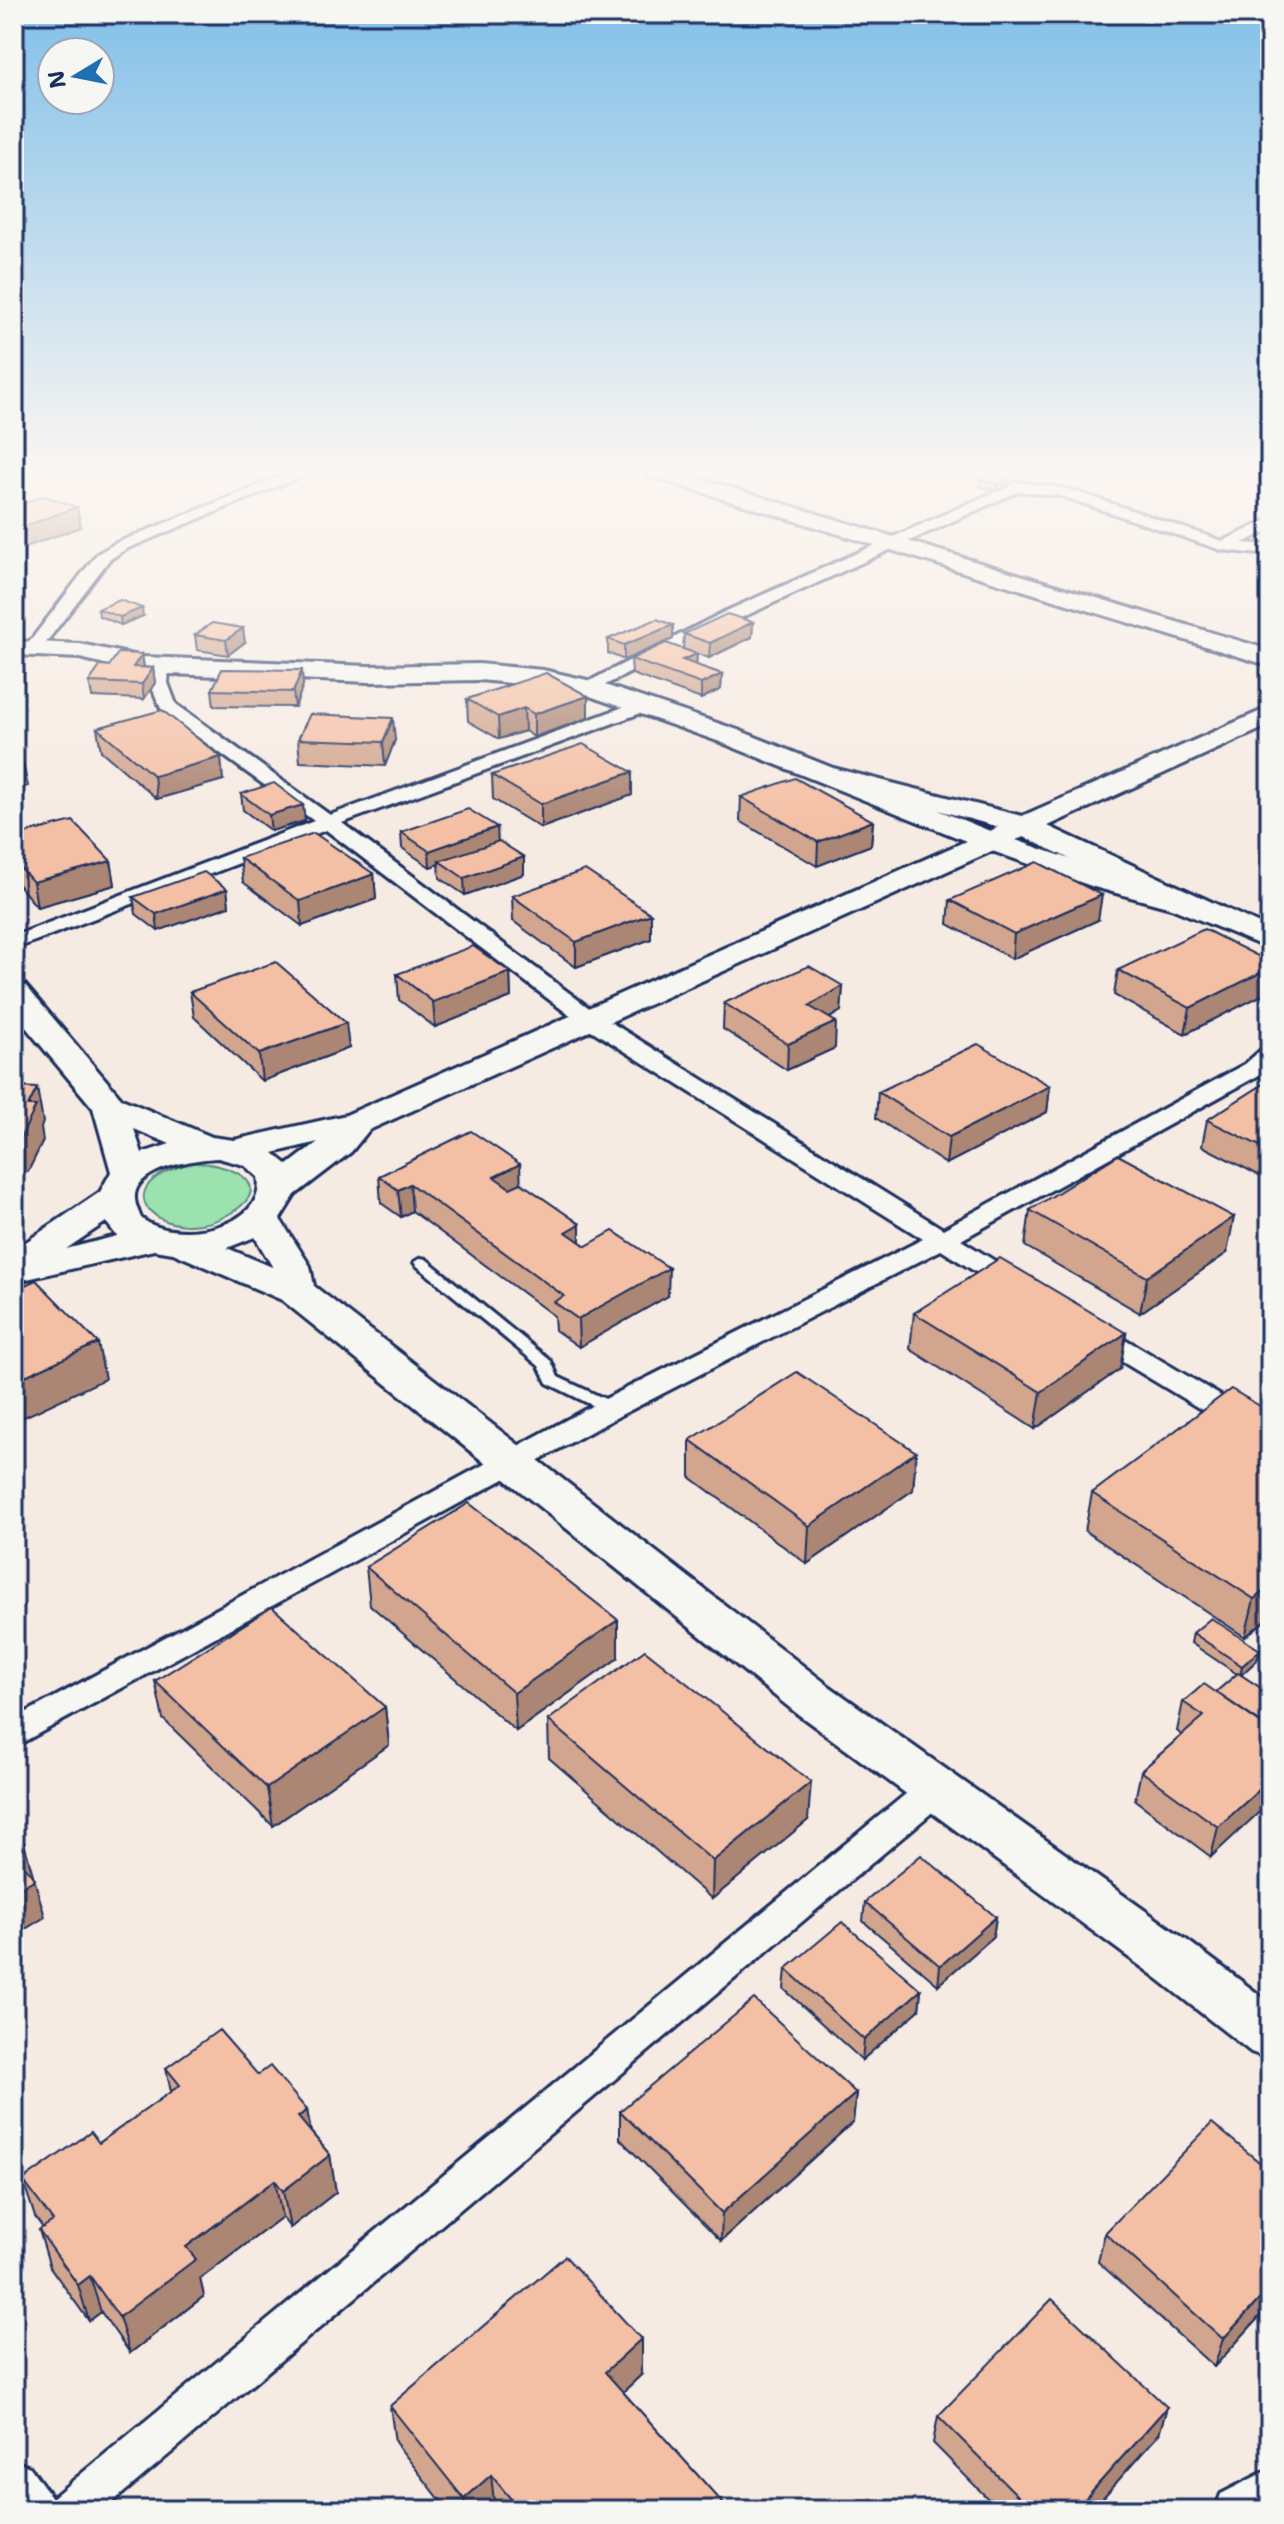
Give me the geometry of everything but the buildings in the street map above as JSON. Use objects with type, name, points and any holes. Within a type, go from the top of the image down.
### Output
[{"type":"street","points":[[23,648],[74,590]]},
{"type":"street","points":[[587,687],[789,590]]},
{"type":"street","points":[[1060,590],[1270,658]]},
{"type":"street","points":[[1095,590],[1270,640]]},
{"type":"street","points":[[23,648],[80,651],[143,665],[369,674],[479,672],[543,678],[587,687],[834,776],[993,842],[1105,881],[1182,902]]},
{"type":"street","points":[[160,666],[159,683],[168,707],[328,822],[588,1018],[939,1241],[1032,1296]]},
{"type":"street","points":[[14,943],[328,822],[643,706]]},
{"type":"street","points":[[14,1269],[160,1156],[223,1149],[357,1123],[588,1018],[1027,827],[1270,715]]},
{"type":"street","points":[[834,776],[981,812],[1027,827],[1182,902],[1270,940]]},
{"type":"street","points":[[14,992],[110,1106],[271,1167],[279,1181],[270,1204],[296,1291]]},
{"type":"street","points":[[14,1734],[611,1408],[939,1241],[1264,1067]]},
{"type":"street","points":[[110,1106],[123,1186],[117,1210],[126,1225],[296,1291],[812,1699],[1173,1960],[1270,2035]]},
{"type":"street","points":[[14,1269],[55,1265],[110,1248],[225,1238],[250,1228],[270,1204],[338,1144],[357,1123]]},
{"type":"street","points":[[1072,1319],[1270,1438]]},
{"type":"street","points":[[69,2510],[936,1789]]},
{"type":"street","points":[[14,2483],[35,2510]]},
{"type":"street","points":[[1237,2510],[1270,2491]]},
{"type":"lane","points":[[421,1262],[546,1364],[552,1380],[611,1408]]},
{"type":"green space","points":[[193,1163],[219,1166],[243,1176],[251,1192],[245,1202],[231,1213],[207,1223],[184,1225],[165,1220],[150,1211],[144,1199],[147,1186],[163,1173]]}]
